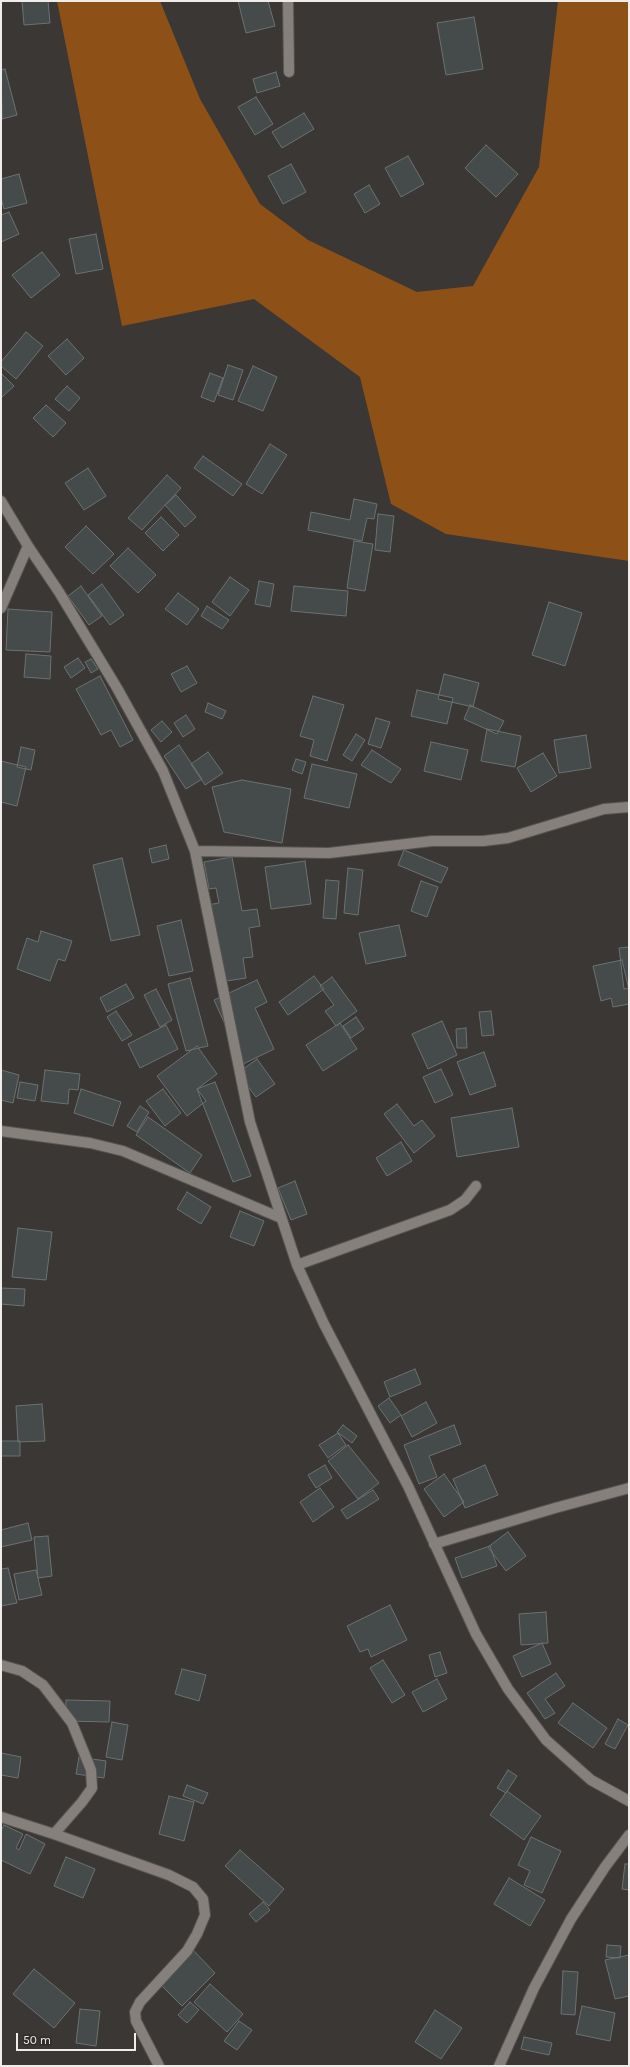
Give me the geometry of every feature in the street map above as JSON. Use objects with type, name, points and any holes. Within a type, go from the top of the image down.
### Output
[{"type":"street","points":[[288,1],[289,72]]},
{"type":"street","points":[[1,501],[28,546],[63,598],[117,688],[163,771],[195,851],[250,1122],[297,1265],[324,1324],[408,1486],[476,1634],[508,1690],[541,1733],[591,1780],[629,1801]]},
{"type":"street","points":[[1,608],[28,546]]},
{"type":"street","points":[[195,851],[329,853],[432,841],[483,841],[508,838],[604,809],[629,807]]},
{"type":"street","points":[[1,1131],[90,1143],[123,1151],[281,1218]]},
{"type":"street","points":[[297,1265],[450,1210],[465,1200],[476,1186]]},
{"type":"street","points":[[434,1544],[555,1508],[629,1488]]},
{"type":"street","points":[[1,1665],[22,1671],[43,1685],[72,1723],[91,1770],[92,1788],[82,1802],[54,1834]]},
{"type":"street","points":[[1,1817],[170,1875],[193,1887],[203,1899],[205,1915],[197,1934],[187,1950],[140,2002],[135,2012],[136,2021],[159,2066]]},
{"type":"street","points":[[499,2066],[534,1988],[571,1919],[605,1867],[629,1835]]},
{"type":"shaded area","points":[[57,1],[160,1],[200,99],[260,204],[308,240],[417,292],[473,286],[539,167],[558,1],[629,1],[629,561],[446,534],[391,504],[360,377],[254,299],[122,326]]},
{"type":"building","points":[[22,1],[48,1],[50,23],[24,25]]},
{"type":"building","points":[[238,1],[268,1],[275,26],[246,33]]},
{"type":"building","points":[[474,17],[483,69],[446,75],[437,23]]},
{"type":"building","points":[[5,69],[17,115],[2,119],[1,70]]},
{"type":"building","points":[[276,72],[280,86],[257,93],[253,79]]},
{"type":"building","points":[[256,97],[273,124],[255,135],[238,107]]},
{"type":"building","points":[[304,113],[314,129],[282,148],[272,132]]},
{"type":"building","points":[[486,145],[518,174],[496,197],[465,168]]},
{"type":"building","points":[[408,156],[424,184],[401,197],[385,168]]},
{"type":"building","points":[[291,164],[306,192],[283,204],[268,176]]},
{"type":"building","points":[[19,174],[27,203],[4,209],[1,198],[1,179]]},
{"type":"building","points":[[369,185],[380,204],[365,213],[354,194]]},
{"type":"building","points":[[9,212],[19,234],[1,242],[1,215]]},
{"type":"building","points":[[96,234],[103,269],[76,274],[69,239]]},
{"type":"building","points":[[42,252],[60,275],[31,298],[12,275]]},
{"type":"building","points":[[26,332],[43,346],[16,379],[1,366],[1,362]]},
{"type":"building","points":[[67,339],[84,358],[66,375],[48,356]]},
{"type":"building","points":[[228,365],[243,370],[233,400],[218,395]]},
{"type":"building","points":[[253,366],[277,377],[263,411],[238,401]]},
{"type":"building","points":[[1,373],[14,386],[2,397],[1,395]]},
{"type":"building","points":[[210,373],[223,378],[214,402],[201,397]]},
{"type":"building","points":[[67,386],[80,398],[69,411],[55,399]]},
{"type":"building","points":[[46,405],[66,423],[53,437],[33,418]]},
{"type":"building","points":[[270,444],[287,455],[262,494],[246,484]]},
{"type":"building","points":[[203,456],[242,484],[233,496],[194,468]]},
{"type":"building","points":[[88,468],[106,496],[84,510],[65,483]]},
{"type":"building","points":[[167,475],[181,488],[142,530],[128,518]]},
{"type":"building","points":[[176,495],[196,517],[185,527],[165,505]]},
{"type":"building","points":[[354,499],[377,504],[374,519],[367,518],[362,541],[308,530],[311,512],[350,520]]},
{"type":"building","points":[[378,514],[394,516],[390,552],[375,550]]},
{"type":"building","points":[[161,517],[179,535],[163,551],[145,533]]},
{"type":"building","points":[[86,526],[114,554],[93,574],[65,547]]},
{"type":"building","points":[[354,541],[373,544],[365,591],[347,588]]},
{"type":"building","points":[[128,548],[156,575],[138,593],[110,566]]},
{"type":"building","points":[[230,577],[249,590],[230,616],[212,602]]},
{"type":"building","points":[[259,581],[274,584],[270,607],[255,604]]},
{"type":"building","points":[[102,584],[124,615],[110,625],[88,595]]},
{"type":"building","points":[[81,586],[102,616],[89,625],[68,596]]},
{"type":"building","points":[[294,586],[348,591],[346,616],[291,611]]},
{"type":"building","points":[[178,593],[199,609],[187,625],[165,609]]},
{"type":"building","points":[[549,602],[582,613],[565,666],[532,655]]},
{"type":"building","points":[[207,606],[229,620],[222,629],[201,616]]},
{"type":"building","points":[[8,609],[52,612],[50,652],[6,650]]},
{"type":"building","points":[[26,654],[51,656],[50,679],[24,677]]},
{"type":"building","points":[[78,658],[85,668],[71,678],[64,667]]},
{"type":"building","points":[[91,659],[98,669],[91,673],[85,662]]},
{"type":"building","points":[[187,666],[197,683],[181,692],[171,674]]},
{"type":"building","points":[[444,674],[479,683],[473,707],[438,699]]},
{"type":"building","points":[[100,676],[133,740],[120,747],[111,730],[101,735],[76,689]]},
{"type":"building","points":[[417,690],[453,698],[447,724],[411,716]]},
{"type":"building","points":[[313,696],[344,705],[327,761],[310,756],[314,740],[300,736]]},
{"type":"building","points":[[208,703],[226,711],[222,719],[205,712]]},
{"type":"building","points":[[470,705],[504,721],[497,734],[464,719]]},
{"type":"building","points":[[186,715],[195,729],[183,737],[174,723]]},
{"type":"building","points":[[376,718],[390,722],[381,748],[368,744]]},
{"type":"building","points":[[162,721],[172,732],[161,742],[151,730]]},
{"type":"building","points":[[487,729],[521,736],[515,767],[481,761]]},
{"type":"building","points":[[356,734],[365,740],[352,761],[343,755]]},
{"type":"building","points":[[586,735],[591,768],[559,773],[554,740]]},
{"type":"building","points":[[431,742],[468,750],[461,780],[424,771]]},
{"type":"building","points":[[179,745],[202,779],[186,789],[164,756]]},
{"type":"building","points":[[21,747],[35,750],[31,770],[17,767]]},
{"type":"building","points":[[372,750],[401,769],[391,783],[361,765]]},
{"type":"building","points":[[208,752],[223,773],[205,785],[191,764]]},
{"type":"building","points":[[543,753],[557,776],[531,792],[517,768]]},
{"type":"building","points":[[296,759],[306,762],[302,774],[292,770]]},
{"type":"building","points":[[1,761],[26,767],[17,806],[1,802]]},
{"type":"building","points":[[312,764],[357,774],[349,808],[304,798]]},
{"type":"building","points":[[242,780],[291,789],[282,843],[224,832],[212,787]]},
{"type":"building","points":[[166,845],[169,859],[152,863],[149,849]]},
{"type":"building","points":[[404,850],[448,868],[441,883],[398,865]]},
{"type":"building","points":[[232,857],[242,911],[257,909],[260,926],[249,928],[253,957],[243,958],[246,978],[220,982],[207,905],[219,903],[216,888],[209,889],[204,862]]},
{"type":"building","points":[[122,858],[140,935],[111,941],[93,865]]},
{"type":"building","points":[[305,861],[311,904],[271,909],[265,867]]},
{"type":"building","points":[[348,868],[363,870],[358,915],[344,913]]},
{"type":"building","points":[[326,880],[339,881],[336,919],[323,918]]},
{"type":"building","points":[[421,881],[438,887],[427,917],[411,911]]},
{"type":"building","points":[[181,920],[193,971],[169,976],[157,926]]},
{"type":"building","points":[[399,925],[406,956],[366,964],[359,933]]},
{"type":"building","points":[[41,931],[72,941],[65,961],[58,959],[50,981],[17,969],[27,938],[38,942]]},
{"type":"building","points":[[629,947],[629,988],[624,989],[619,948]]},
{"type":"building","points":[[622,960],[629,990],[629,1004],[613,1007],[611,998],[601,1001],[593,966]]},
{"type":"building","points":[[314,976],[324,989],[288,1015],[279,1002]]},
{"type":"building","points":[[332,977],[357,1011],[336,1026],[325,1011],[334,1005],[320,986]]},
{"type":"building","points":[[190,978],[208,1046],[186,1051],[168,984]]},
{"type":"building","points":[[257,980],[267,1002],[255,1008],[274,1049],[243,1064],[214,1000]]},
{"type":"building","points":[[126,984],[134,998],[107,1012],[100,998]]},
{"type":"building","points":[[156,989],[172,1020],[160,1027],[144,995]]},
{"type":"building","points":[[116,1011],[132,1035],[122,1041],[107,1017]]},
{"type":"building","points":[[491,1011],[494,1035],[482,1036],[479,1012]]},
{"type":"building","points":[[356,1017],[364,1029],[351,1038],[343,1026]]},
{"type":"building","points":[[442,1021],[457,1055],[428,1069],[412,1034]]},
{"type":"building","points":[[340,1023],[357,1049],[323,1071],[306,1045]]},
{"type":"building","points":[[166,1025],[178,1049],[140,1068],[128,1044]]},
{"type":"building","points":[[466,1028],[467,1048],[457,1048],[456,1029]]},
{"type":"building","points":[[197,1046],[217,1074],[197,1089],[206,1101],[187,1116],[157,1076]]},
{"type":"building","points":[[484,1052],[496,1086],[470,1095],[457,1062]]},
{"type":"building","points":[[257,1059],[275,1084],[256,1097],[238,1073]]},
{"type":"building","points":[[441,1069],[453,1095],[435,1103],[423,1077]]},
{"type":"building","points":[[1,1070],[19,1075],[13,1103],[1,1100]]},
{"type":"building","points":[[45,1070],[80,1074],[78,1090],[69,1089],[68,1104],[41,1101]]},
{"type":"building","points":[[20,1082],[38,1085],[35,1101],[17,1098]]},
{"type":"building","points":[[215,1082],[251,1176],[233,1182],[197,1089]]},
{"type":"building","points":[[81,1089],[121,1102],[113,1126],[74,1113]]},
{"type":"building","points":[[163,1089],[181,1113],[165,1126],[146,1101]]},
{"type":"building","points":[[397,1104],[414,1126],[422,1120],[435,1136],[414,1153],[384,1114]]},
{"type":"building","points":[[140,1106],[149,1112],[137,1132],[127,1126]]},
{"type":"building","points":[[512,1108],[519,1147],[457,1157],[451,1118]]},
{"type":"building","points":[[148,1117],[202,1155],[190,1173],[136,1135]]},
{"type":"building","points":[[401,1142],[412,1161],[387,1176],[376,1158]]},
{"type":"building","points":[[295,1181],[307,1214],[291,1220],[278,1188]]},
{"type":"building","points":[[187,1192],[211,1207],[201,1224],[177,1209]]},
{"type":"building","points":[[240,1211],[264,1221],[254,1246],[230,1237]]},
{"type":"building","points":[[18,1228],[52,1232],[46,1280],[12,1277]]},
{"type":"building","points":[[1,1288],[25,1289],[24,1306],[1,1304]]},
{"type":"building","points":[[415,1369],[421,1384],[390,1397],[384,1382]]},
{"type":"building","points":[[389,1398],[401,1415],[390,1423],[378,1406]]},
{"type":"building","points":[[426,1402],[437,1423],[412,1437],[401,1416]]},
{"type":"building","points":[[42,1404],[45,1441],[18,1442],[16,1406]]},
{"type":"building","points":[[343,1425],[357,1436],[352,1443],[337,1432]]},
{"type":"building","points":[[454,1425],[461,1444],[429,1456],[437,1477],[419,1484],[404,1445]]},
{"type":"building","points":[[338,1433],[346,1445],[328,1458],[319,1445]]},
{"type":"building","points":[[1,1441],[20,1441],[20,1456],[1,1456]]},
{"type":"building","points":[[348,1445],[379,1483],[358,1499],[328,1461]]},
{"type":"building","points":[[325,1465],[332,1478],[316,1488],[308,1475]]},
{"type":"building","points":[[485,1465],[498,1495],[465,1508],[453,1479]]},
{"type":"building","points":[[444,1474],[464,1502],[444,1517],[424,1489]]},
{"type":"building","points":[[320,1488],[334,1507],[313,1522],[300,1502]]},
{"type":"building","points":[[373,1490],[379,1499],[347,1519],[341,1510]]},
{"type":"building","points":[[28,1523],[32,1540],[1,1547],[1,1530]]},
{"type":"building","points":[[508,1532],[526,1556],[506,1571],[488,1547]]},
{"type":"building","points":[[48,1536],[52,1576],[38,1578],[34,1537]]},
{"type":"building","points":[[490,1546],[497,1566],[462,1578],[455,1558]]},
{"type":"building","points":[[8,1568],[17,1603],[1,1606],[1,1569]]},
{"type":"building","points":[[36,1570],[42,1595],[19,1600],[14,1574]]},
{"type":"building","points":[[390,1605],[407,1640],[371,1657],[368,1649],[360,1652],[347,1626]]},
{"type":"building","points":[[546,1612],[548,1643],[521,1645],[519,1614]]},
{"type":"building","points":[[542,1643],[551,1664],[522,1677],[513,1656]]},
{"type":"building","points":[[440,1652],[447,1673],[435,1677],[429,1655]]},
{"type":"building","points":[[383,1660],[405,1695],[392,1703],[370,1668]]},
{"type":"building","points":[[182,1669],[206,1675],[199,1701],[175,1694]]},
{"type":"building","points":[[556,1673],[565,1686],[545,1699],[555,1713],[545,1719],[527,1693]]},
{"type":"building","points":[[437,1679],[447,1699],[423,1712],[412,1692]]},
{"type":"building","points":[[66,1700],[110,1701],[109,1722],[66,1721]]},
{"type":"building","points":[[573,1703],[607,1728],[593,1748],[558,1723]]},
{"type":"building","points":[[618,1719],[628,1725],[615,1749],[605,1744]]},
{"type":"building","points":[[112,1722],[128,1725],[122,1760],[106,1757]]},
{"type":"building","points":[[1,1753],[21,1757],[18,1778],[1,1775]]},
{"type":"building","points":[[79,1757],[106,1761],[104,1778],[76,1774]]},
{"type":"building","points":[[508,1770],[517,1776],[506,1793],[497,1788]]},
{"type":"building","points":[[187,1785],[208,1793],[203,1804],[183,1796]]},
{"type":"building","points":[[507,1791],[541,1816],[524,1840],[490,1815]]},
{"type":"building","points":[[169,1796],[194,1802],[184,1841],[159,1834]]},
{"type":"building","points":[[4,1825],[23,1834],[16,1848],[19,1850],[26,1834],[45,1844],[30,1874],[1,1860],[1,1831]]},
{"type":"building","points":[[531,1837],[561,1851],[542,1893],[524,1885],[530,1871],[518,1865]]},
{"type":"building","points":[[240,1850],[284,1889],[269,1906],[225,1866]]},
{"type":"building","points":[[66,1857],[95,1869],[83,1898],[54,1886]]},
{"type":"building","points":[[625,1864],[629,1864],[629,1890],[622,1889]]},
{"type":"building","points":[[509,1878],[545,1900],[530,1926],[494,1904]]},
{"type":"building","points":[[263,1902],[270,1910],[256,1922],[249,1914]]},
{"type":"building","points":[[607,1945],[621,1946],[620,1958],[606,1957]]},
{"type":"building","points":[[191,1948],[215,1973],[182,2006],[157,1981]]},
{"type":"building","points":[[629,1955],[629,1996],[615,1999],[605,1960]]},
{"type":"building","points":[[34,1969],[75,2003],[54,2028],[13,1994]]},
{"type":"building","points":[[563,1971],[578,1972],[575,2015],[561,2014]]},
{"type":"building","points":[[210,1984],[243,2014],[227,2032],[194,2002]]},
{"type":"building","points":[[190,2002],[199,2010],[187,2023],[178,2015]]},
{"type":"building","points":[[582,2006],[615,2013],[610,2041],[576,2034]]},
{"type":"building","points":[[80,2009],[100,2011],[96,2046],[76,2043]]},
{"type":"building","points":[[435,2010],[462,2028],[441,2059],[415,2042]]},
{"type":"building","points":[[239,2021],[252,2030],[237,2050],[224,2041]]},
{"type":"building","points":[[524,2037],[552,2043],[549,2055],[521,2049]]}]
